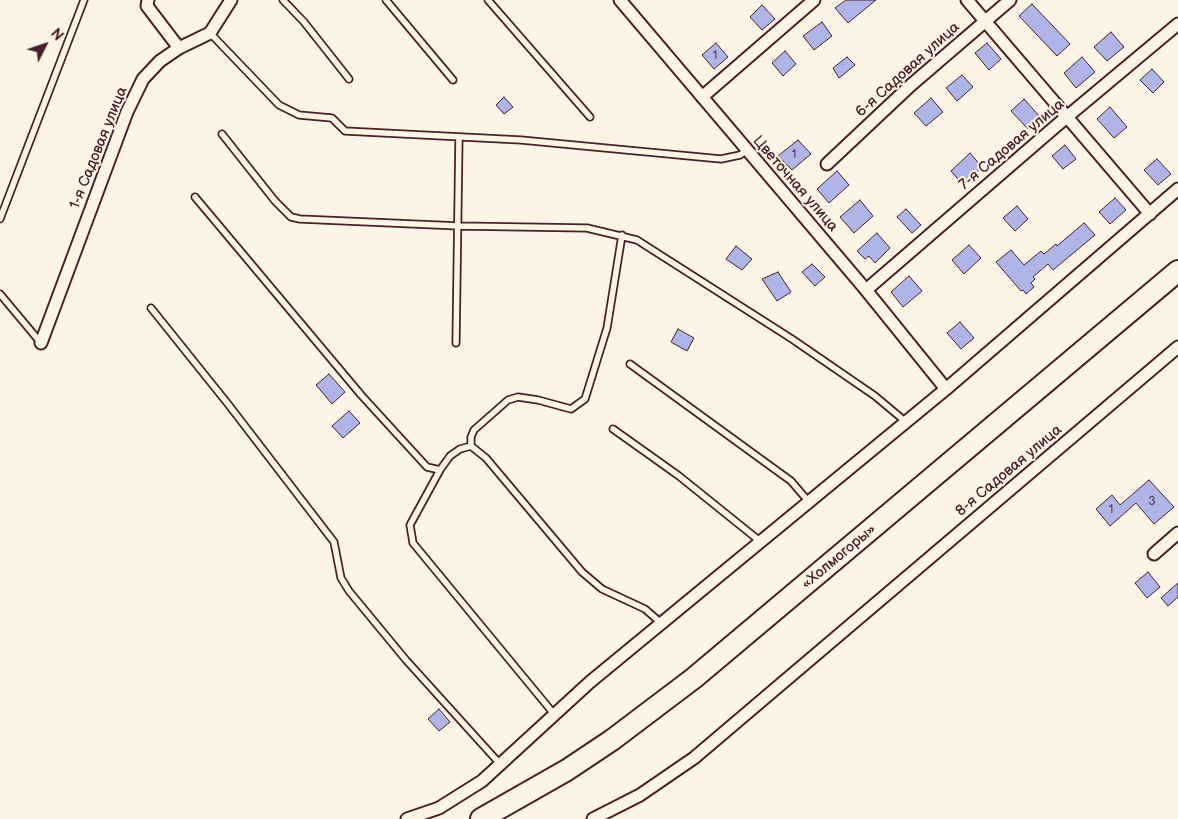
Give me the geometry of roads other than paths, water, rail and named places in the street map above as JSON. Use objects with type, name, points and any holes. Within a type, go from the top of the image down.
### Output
[{"type":"highway","name":"«Холмогоры»","points":[[482,819],[534,790],[590,755],[694,678],[1178,271]]},
{"type":"street","points":[[148,0],[148,6],[179,48]]},
{"type":"street","points":[[210,33],[231,0]]},
{"type":"street","name":"Цветочная улица","points":[[620,0],[746,151],[866,290],[946,389]]},
{"type":"street","points":[[702,97],[814,0]]},
{"type":"street","points":[[967,0],[1150,214]]},
{"type":"street","name":"6-я Садовая улица","points":[[826,164],[911,85],[1010,0]]},
{"type":"street","name":"7-я Садовая улица","points":[[866,290],[1178,24]]},
{"type":"street","name":"1-я Садовая улица","points":[[41,343],[127,112],[143,79],[160,61],[179,48],[210,33]]},
{"type":"street","points":[[407,819],[427,814],[454,800],[501,765],[554,714],[661,623],[946,389],[1178,189]]},
{"type":"street","name":"8-я Садовая улица","points":[[593,819],[640,795],[694,758],[1178,347]]},
{"type":"street","points":[[1154,554],[1178,533]]},
{"type":"lane","points":[[0,219],[84,0]]},
{"type":"lane","points":[[283,0],[304,22],[349,79]]},
{"type":"lane","points":[[386,0],[453,80]]},
{"type":"lane","points":[[488,0],[590,117]]},
{"type":"lane","points":[[210,33],[279,105],[299,115],[332,118],[339,128],[353,132],[521,140],[722,159],[740,155],[746,151]]},
{"type":"lane","points":[[222,134],[275,201],[291,217],[300,219],[459,226],[587,228],[637,240],[792,338],[875,396],[906,422]]},
{"type":"lane","points":[[456,343],[459,137]]},
{"type":"lane","points":[[195,197],[362,396],[427,467],[440,470]]},
{"type":"lane","points":[[622,235],[607,328],[585,399],[570,409],[538,400],[518,398],[508,400],[474,430],[471,437],[471,446],[492,464],[582,572],[602,589],[645,610],[661,623]]},
{"type":"lane","points":[[0,294],[41,343]]},
{"type":"lane","points":[[151,308],[228,404],[334,542],[341,578],[349,591],[406,660],[501,765]]},
{"type":"lane","points":[[630,364],[791,481],[809,502]]},
{"type":"lane","points":[[613,429],[678,476],[761,542]]},
{"type":"lane","points":[[471,446],[460,449],[450,456],[440,470],[410,525],[413,543],[554,714]]}]
